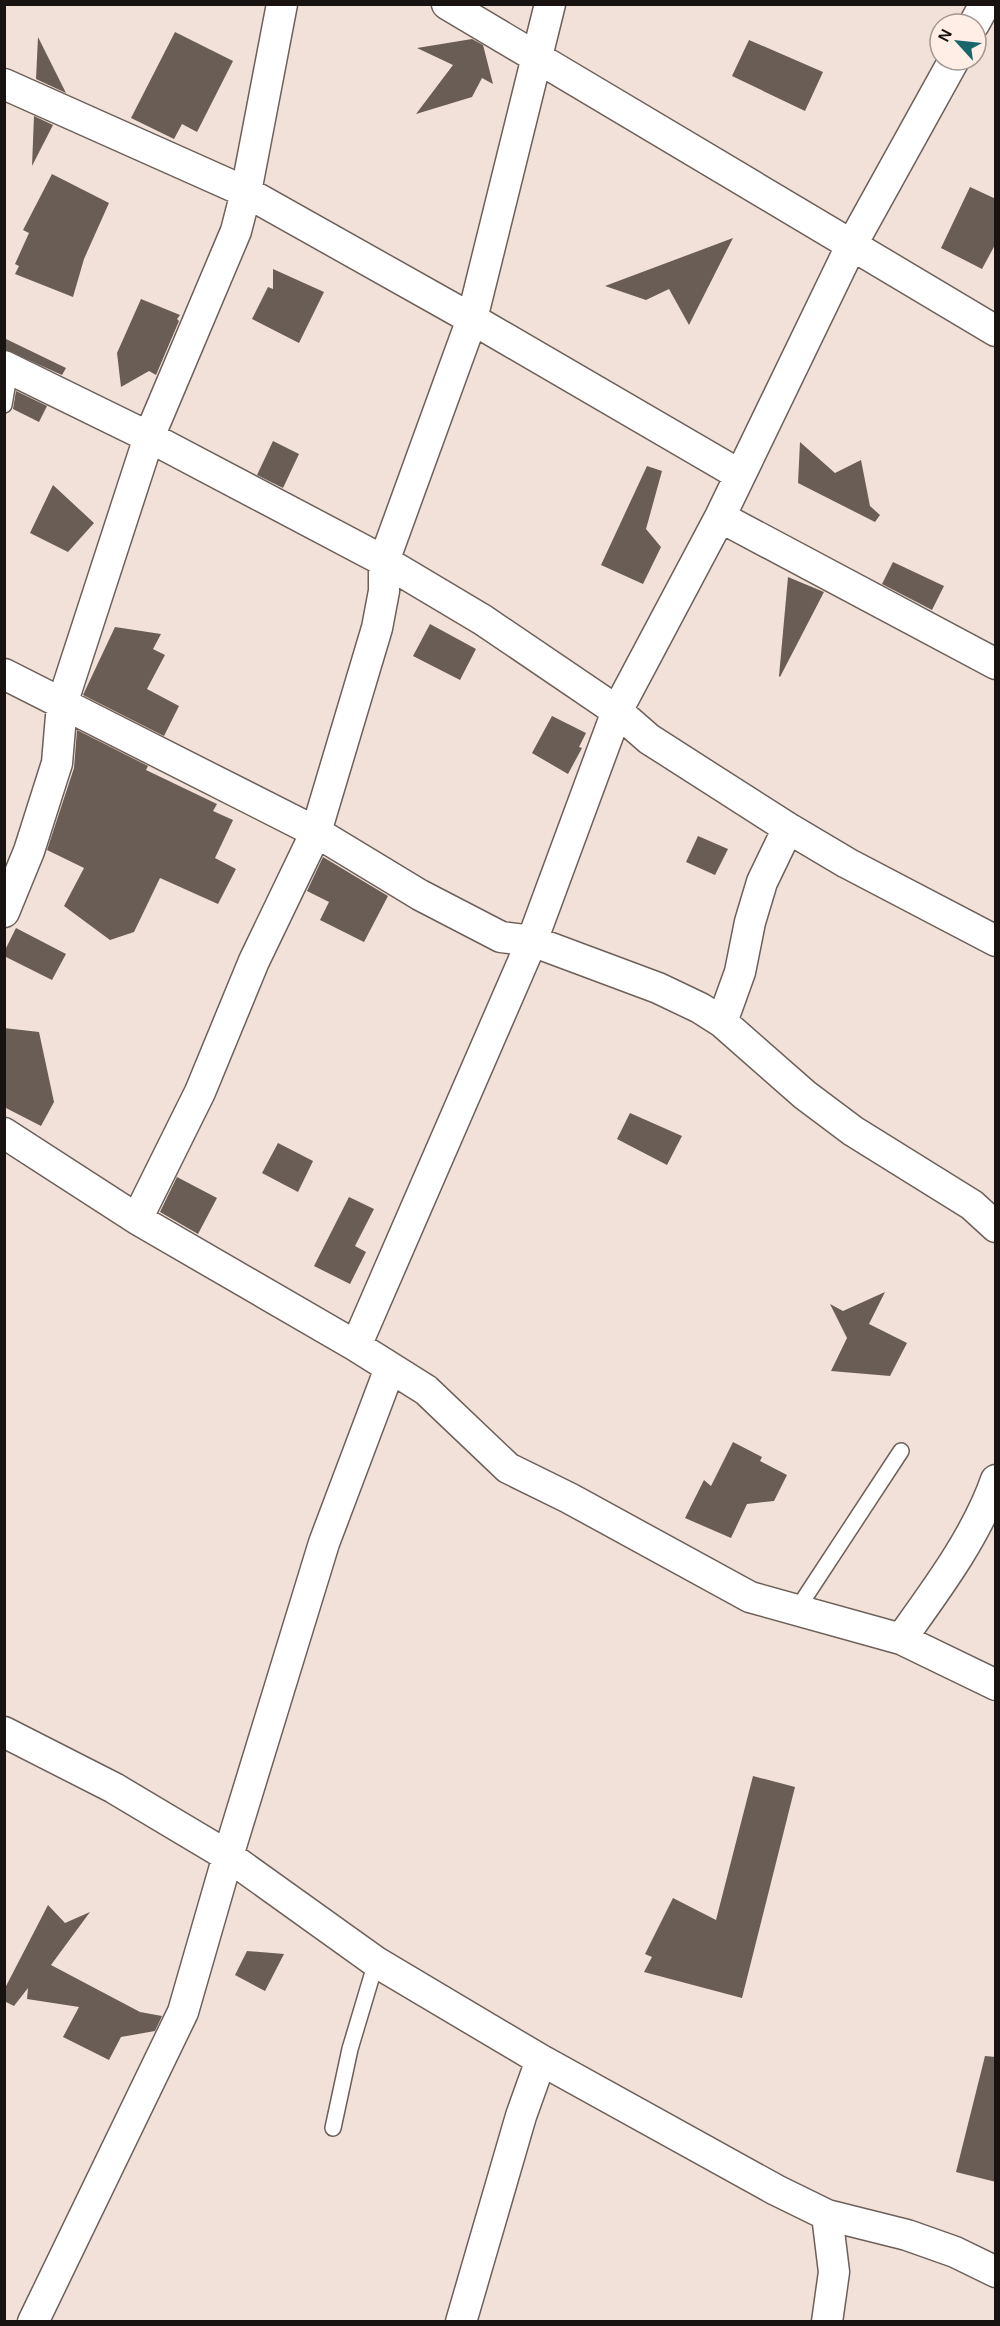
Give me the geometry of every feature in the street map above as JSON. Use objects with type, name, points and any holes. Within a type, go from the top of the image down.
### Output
[{"type":"street","points":[[4,912],[29,852],[57,763],[62,704],[149,437],[236,231],[246,192],[282,4]]},
{"type":"street","points":[[447,4],[996,331]]},
{"type":"street","points":[[137,1219],[200,1092],[254,961],[316,832],[377,628],[384,591],[384,561],[472,319],[535,57],[550,4]]},
{"type":"street","points":[[991,4],[996,8]]},
{"type":"street","points":[[356,1346],[532,941],[617,711],[720,517],[851,246],[947,72]]},
{"type":"street","points":[[4,84],[246,192],[472,319],[740,475]]},
{"type":"street","points":[[7,368],[149,437],[384,561],[483,620],[617,711],[650,739],[788,828],[847,863],[996,941]]},
{"type":"street","points":[[720,517],[996,664]]},
{"type":"street","points":[[4,674],[316,832],[420,895],[501,937],[532,941],[658,988],[700,1008],[722,1022],[815,1102],[853,1131],[972,1205],[996,1227]]},
{"type":"street","points":[[722,1022],[740,972],[750,922],[762,882],[788,828]]},
{"type":"street","points":[[4,1134],[137,1219],[356,1346],[426,1390],[508,1468],[570,1498],[750,1597],[901,1639],[996,1685]]},
{"type":"street","points":[[33,2322],[183,2012],[228,1856],[324,1543],[390,1368]]},
{"type":"street","points":[[901,1639],[943,1581],[989,1499],[996,1480]]},
{"type":"street","points":[[4,1732],[114,1788],[228,1856],[376,1962],[541,2060],[776,2190],[827,2216],[907,2235],[955,2252],[996,2272]]},
{"type":"street","points":[[461,2322],[521,2116],[541,2060]]},
{"type":"street","points":[[827,2216],[834,2272],[827,2322]]},
{"type":"lane","points":[[4,405],[7,368]]},
{"type":"lane","points":[[796,1611],[901,1451]]},
{"type":"lane","points":[[333,2128],[350,2049],[376,1962]]},
{"type":"building","points":[[175,32],[233,61],[197,132],[182,124],[174,139],[131,118]]},
{"type":"building","points":[[38,37],[66,93],[36,79]]},
{"type":"building","points":[[472,39],[483,45],[493,84],[482,78],[472,97],[416,114],[453,65],[417,48]]},
{"type":"building","points":[[749,40],[823,72],[805,111],[732,76]]},
{"type":"building","points":[[34,116],[53,125],[32,166]]},
{"type":"building","points":[[52,174],[109,203],[84,259],[73,297],[15,274],[19,266],[15,264],[29,233],[23,230]]},
{"type":"building","points":[[970,187],[996,199],[996,243],[982,269],[941,248]]},
{"type":"building","points":[[733,238],[689,325],[669,289],[646,300],[605,286]]},
{"type":"building","points":[[273,269],[324,292],[299,343],[252,319],[268,287],[273,289]]},
{"type":"building","points":[[141,299],[180,315],[177,319],[179,321],[156,375],[149,371],[121,387],[117,353]]},
{"type":"building","points":[[4,338],[66,368],[62,375],[4,349]]},
{"type":"building","points":[[16,391],[47,406],[39,422],[13,409]]},
{"type":"building","points":[[273,441],[299,454],[283,488],[257,475]]},
{"type":"building","points":[[800,442],[835,473],[861,460],[870,506],[880,515],[875,522],[798,483]]},
{"type":"building","points":[[647,466],[662,471],[646,529],[661,547],[643,584],[601,565]]},
{"type":"building","points":[[53,485],[94,523],[68,552],[30,533]]},
{"type":"building","points":[[893,562],[944,586],[932,610],[882,584]]},
{"type":"building","points":[[788,577],[824,592],[780,677],[779,676]]},
{"type":"building","points":[[430,624],[476,649],[460,680],[413,656]]},
{"type":"building","points":[[115,627],[161,634],[153,649],[165,655],[147,689],[179,706],[164,736],[83,695]]},
{"type":"building","points":[[552,716],[586,733],[579,747],[582,748],[568,774],[532,753]]},
{"type":"building","points":[[77,730],[148,766],[146,770],[217,804],[213,811],[233,820],[215,858],[236,869],[218,904],[160,878],[134,932],[110,940],[64,906],[84,868],[47,850],[74,768]]},
{"type":"building","points":[[698,836],[728,849],[715,875],[686,862]]},
{"type":"building","points":[[323,857],[388,896],[364,942],[320,920],[329,902],[307,891]]},
{"type":"building","points":[[16,928],[66,954],[52,980],[4,956]]},
{"type":"building","points":[[4,1028],[39,1032],[54,1102],[41,1126],[4,1107]]},
{"type":"building","points":[[630,1113],[682,1136],[667,1165],[617,1139]]},
{"type":"building","points":[[278,1143],[313,1161],[298,1192],[262,1173]]},
{"type":"building","points":[[177,1177],[217,1198],[198,1234],[160,1212]]},
{"type":"building","points":[[349,1197],[374,1209],[355,1246],[366,1252],[350,1284],[314,1266]]},
{"type":"building","points":[[885,1292],[869,1324],[907,1343],[890,1376],[831,1371],[847,1338],[830,1304],[843,1311]]},
{"type":"building","points":[[733,1442],[762,1457],[760,1461],[787,1475],[774,1501],[747,1504],[731,1538],[685,1518],[704,1480],[711,1486]]},
{"type":"building","points":[[753,1776],[795,1787],[742,1998],[644,1972],[652,1957],[645,1954],[673,1898],[716,1920]]},
{"type":"building","points":[[48,1905],[65,1923],[90,1912],[51,1965],[140,2012],[162,2016],[155,2031],[121,2037],[109,2060],[63,2037],[79,2007],[27,1999],[28,1988],[14,2006],[4,2001],[4,1990]]},
{"type":"building","points":[[247,1951],[284,1954],[265,1991],[235,1975]]},
{"type":"building","points":[[985,2056],[996,2057],[996,2182],[956,2172]]}]
